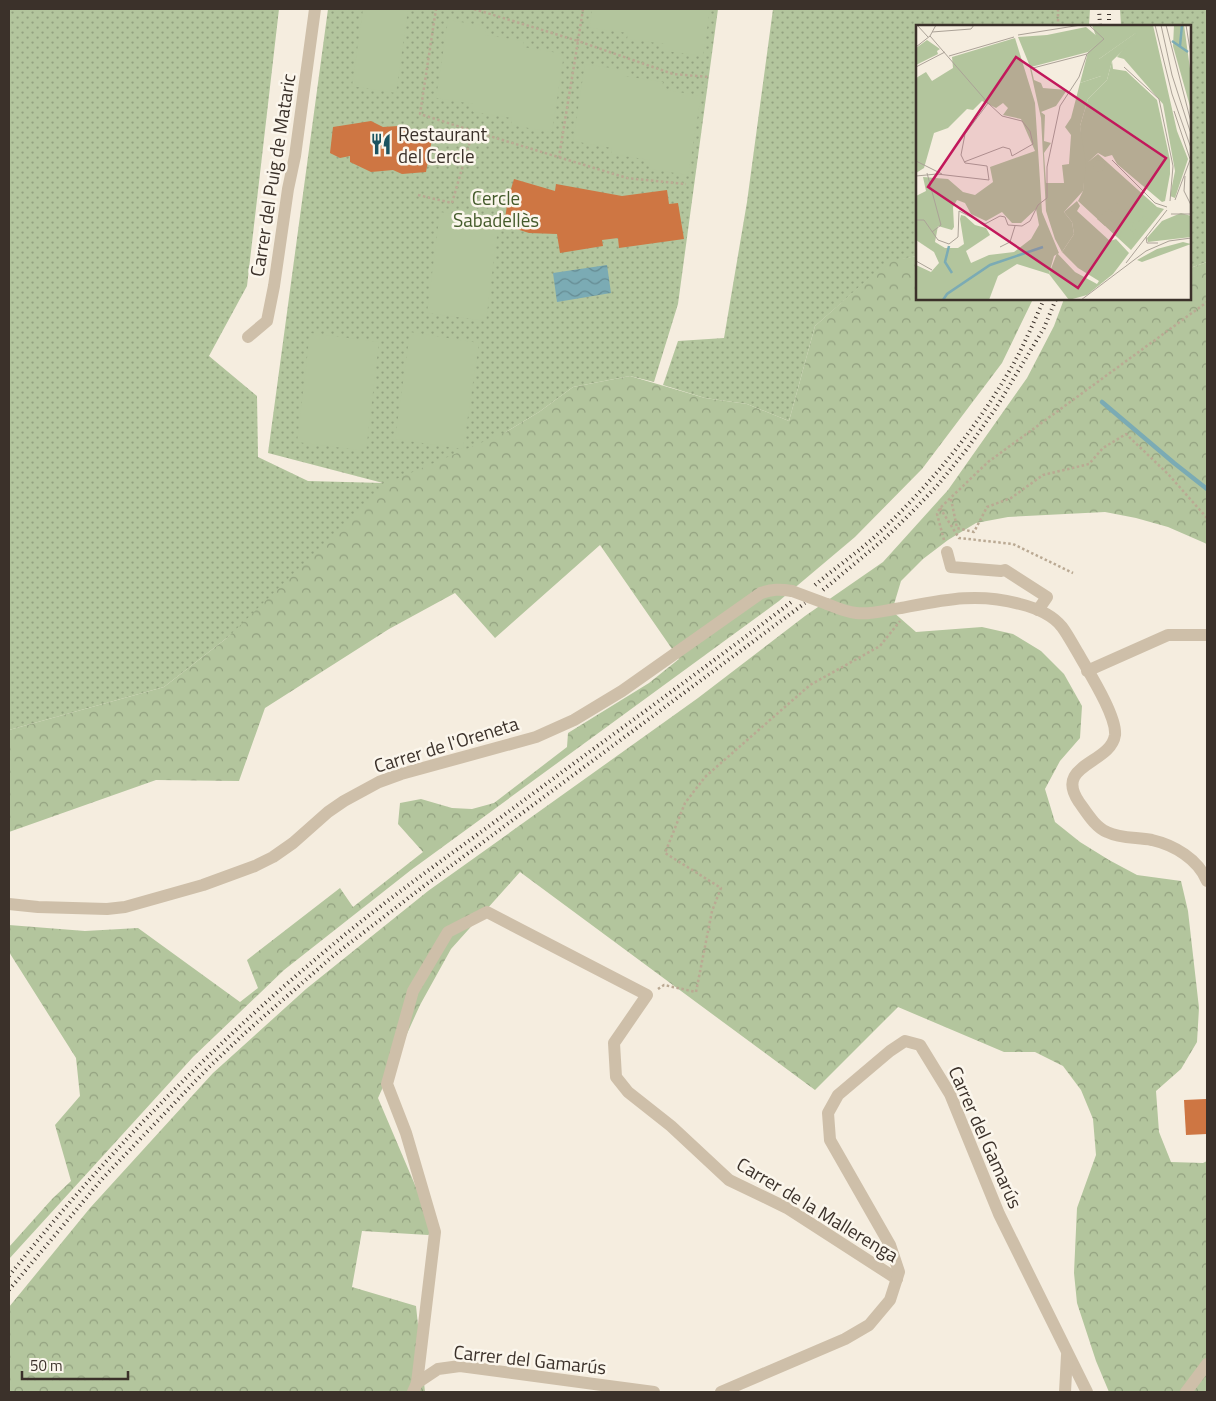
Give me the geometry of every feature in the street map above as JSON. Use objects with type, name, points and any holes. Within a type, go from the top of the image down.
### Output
[{"type":"street","name":"Carrer del Puig de Mataric","points":[[248,337],[267,321],[295,156],[315,9]]},
{"type":"street","points":[[947,552],[951,567],[1001,572],[1004,570],[1047,597],[1038,610]]},
{"type":"street","name":"Carrer de l'Oreneta","points":[[9,904],[38,907],[107,909],[125,907],[239,873],[273,857],[336,807],[379,782],[401,774],[536,737],[574,720],[622,691],[761,594],[770,590],[792,591],[847,612],[876,612],[911,606]]},
{"type":"street","points":[[911,606],[955,598],[973,597],[1010,601],[1038,610],[1055,620],[1062,627],[1087,671],[1115,728],[1113,742],[1106,751],[1085,765],[1077,773],[1073,786],[1077,799],[1092,819],[1106,832],[1119,836],[1152,840],[1177,849],[1196,864],[1207,881]]},
{"type":"street","points":[[1087,671],[1168,634],[1207,636]]},
{"type":"street","points":[[415,1388],[435,1232],[406,1133],[387,1084],[413,991],[448,932],[487,912],[647,995]]},
{"type":"street","name":"Carrer de la Mallerenga","points":[[647,995],[614,1043],[616,1077],[628,1092],[671,1126],[729,1180],[787,1208],[897,1279]]},
{"type":"street","name":"Carrer del Gamarús","points":[[721,1392],[845,1339],[869,1325],[890,1300],[900,1272],[890,1244],[830,1140],[828,1113],[838,1095],[905,1041],[920,1045],[950,1094],[999,1214],[1086,1392]]},
{"type":"street","points":[[1065,1392],[1067,1353]]},
{"type":"street","points":[[1186,1392],[1207,1364]]},
{"type":"street","name":"Carrer del Gamarús","points":[[415,1388],[438,1369],[460,1366],[654,1392]]},
{"type":"path","points":[[436,9],[420,114],[627,178],[686,184]]},
{"type":"path","points":[[474,9],[578,41],[673,74],[709,77]]},
{"type":"path","points":[[559,157],[583,9]]},
{"type":"path","points":[[1058,9],[1058,25]]},
{"type":"path","points":[[418,195],[452,203],[473,131]]},
{"type":"path","points":[[947,552],[937,514],[940,508],[988,462],[1207,302]]},
{"type":"path","points":[[951,498],[957,528],[974,532],[987,507],[1011,498],[1043,475],[1088,464],[1103,448],[1126,434],[1168,474],[1207,518]]},
{"type":"path","points":[[940,508],[959,538],[1013,544],[1073,573]]},
{"type":"path","points":[[647,995],[664,985],[696,992],[712,911],[721,888],[665,853],[685,803],[705,777],[810,685],[880,646],[911,606]]},
{"type":"green space","name":"Cercle Sabadellès","points":[[9,9],[279,9],[247,286],[209,356],[257,396],[258,457],[308,481],[383,483],[268,453],[328,9],[718,9],[678,304],[654,382],[630,376],[573,387],[539,412],[506,432],[228,637],[164,687],[9,730]]},
{"type":"green space","points":[[363,9],[408,9],[396,93],[352,86]]},
{"type":"green space","points":[[592,9],[710,9],[703,56],[665,51],[665,44],[627,39],[628,33],[590,28]]},
{"type":"green space","points":[[773,9],[1090,9],[1089,25],[916,25],[916,256],[888,262],[815,326],[789,421],[747,404],[705,398],[663,385],[678,341],[724,338],[747,202]]},
{"type":"green space","points":[[1120,9],[1207,9],[1207,262],[1191,268],[1191,25],[1121,25]]},
{"type":"green space","points":[[448,20],[486,26],[485,35],[524,41],[523,47],[564,54],[552,132],[511,125],[512,118],[473,112],[473,104],[436,98]]},
{"type":"green space","points":[[585,64],[624,70],[624,76],[663,82],[662,89],[701,96],[688,175],[649,169],[650,160],[611,154],[612,148],[573,141]]},
{"type":"green space","points":[[440,212],[499,220],[486,321],[427,313]]},
{"type":"green space","points":[[916,256],[916,300],[1033,300],[1002,363],[922,469],[855,537],[779,601],[411,870],[284,970],[193,1057],[9,1259],[9,1247],[52,1199],[71,1181],[55,1125],[80,1096],[76,1058],[9,952],[9,925],[85,931],[138,928],[240,1002],[258,988],[247,960],[340,888],[353,907],[423,852],[398,824],[400,803],[421,799],[452,808],[472,809],[494,803],[567,747],[568,733],[649,683],[679,659],[600,545],[495,638],[455,593],[389,629],[265,708],[239,781],[156,780],[9,832],[9,730],[164,687],[228,637],[387,483],[506,432],[539,412],[573,387],[630,376],[705,398],[747,404],[789,421],[815,326],[888,261]]},
{"type":"green space","points":[[1207,262],[1207,544],[1168,527],[1105,512],[1008,517],[976,523],[948,540],[923,559],[901,581],[892,611],[916,632],[982,627],[1013,634],[1041,651],[1064,674],[1082,706],[1080,738],[1060,761],[1045,789],[1055,822],[1080,842],[1137,875],[1181,881],[1188,911],[1199,1008],[1197,1042],[1181,1069],[1156,1091],[1159,1132],[1171,1162],[1203,1163],[1207,1161],[1207,1392],[1109,1392],[1096,1361],[1077,1303],[1074,1273],[1077,1208],[1096,1155],[1093,1119],[1081,1090],[1063,1066],[1035,1052],[1004,1052],[898,1007],[815,1090],[520,872],[451,949],[420,1005],[378,1098],[435,1232],[428,1235],[362,1231],[352,1287],[416,1306],[425,1392],[9,1392],[9,1307],[90,1208],[213,1073],[306,989],[428,891],[698,698],[805,616],[883,562],[948,490],[1027,378],[1054,326],[1064,300],[1191,300],[1191,268]]},
{"type":"green space","points":[[410,332],[479,343],[463,449],[395,439]]},
{"type":"green space","points":[[310,333],[379,342],[366,451],[297,442]]},
{"type":"water","points":[[607,265],[611,293],[557,302],[553,273]]},
{"type":"building","name":"Restaurant del Cercle","points":[[371,121],[383,127],[398,126],[433,134],[426,172],[402,174],[393,170],[371,172],[350,162],[350,156],[340,158],[330,153],[333,127]]},
{"type":"building","points":[[514,179],[555,191],[556,184],[622,196],[667,190],[669,204],[678,203],[684,239],[619,248],[618,238],[602,240],[603,246],[560,253],[557,234],[529,233],[504,225],[508,199]]},
{"type":"building","points":[[1206,1099],[1207,1134],[1186,1135],[1184,1100]]},
{"type":"waterway","points":[[1102,402],[1207,489]]},
{"type":"railway","points":[[1099,9],[1100,25]]},
{"type":"railway","points":[[1109,9],[1109,25]]},
{"type":"railway","points":[[815,585],[880,532],[937,473],[987,407],[1023,346],[1044,300]]},
{"type":"railway","points":[[823,590],[883,540],[911,513],[937,486],[967,449],[996,408],[1044,328],[1056,300]]},
{"type":"railway","points":[[9,1276],[46,1230],[125,1141],[208,1056],[296,975],[400,891],[794,600]]},
{"type":"railway","points":[[9,1290],[103,1178],[208,1068],[333,956],[424,886],[805,603]]},
{"type":"place","name":"Restaurant del Cercle","points":[[381,144]]}]
